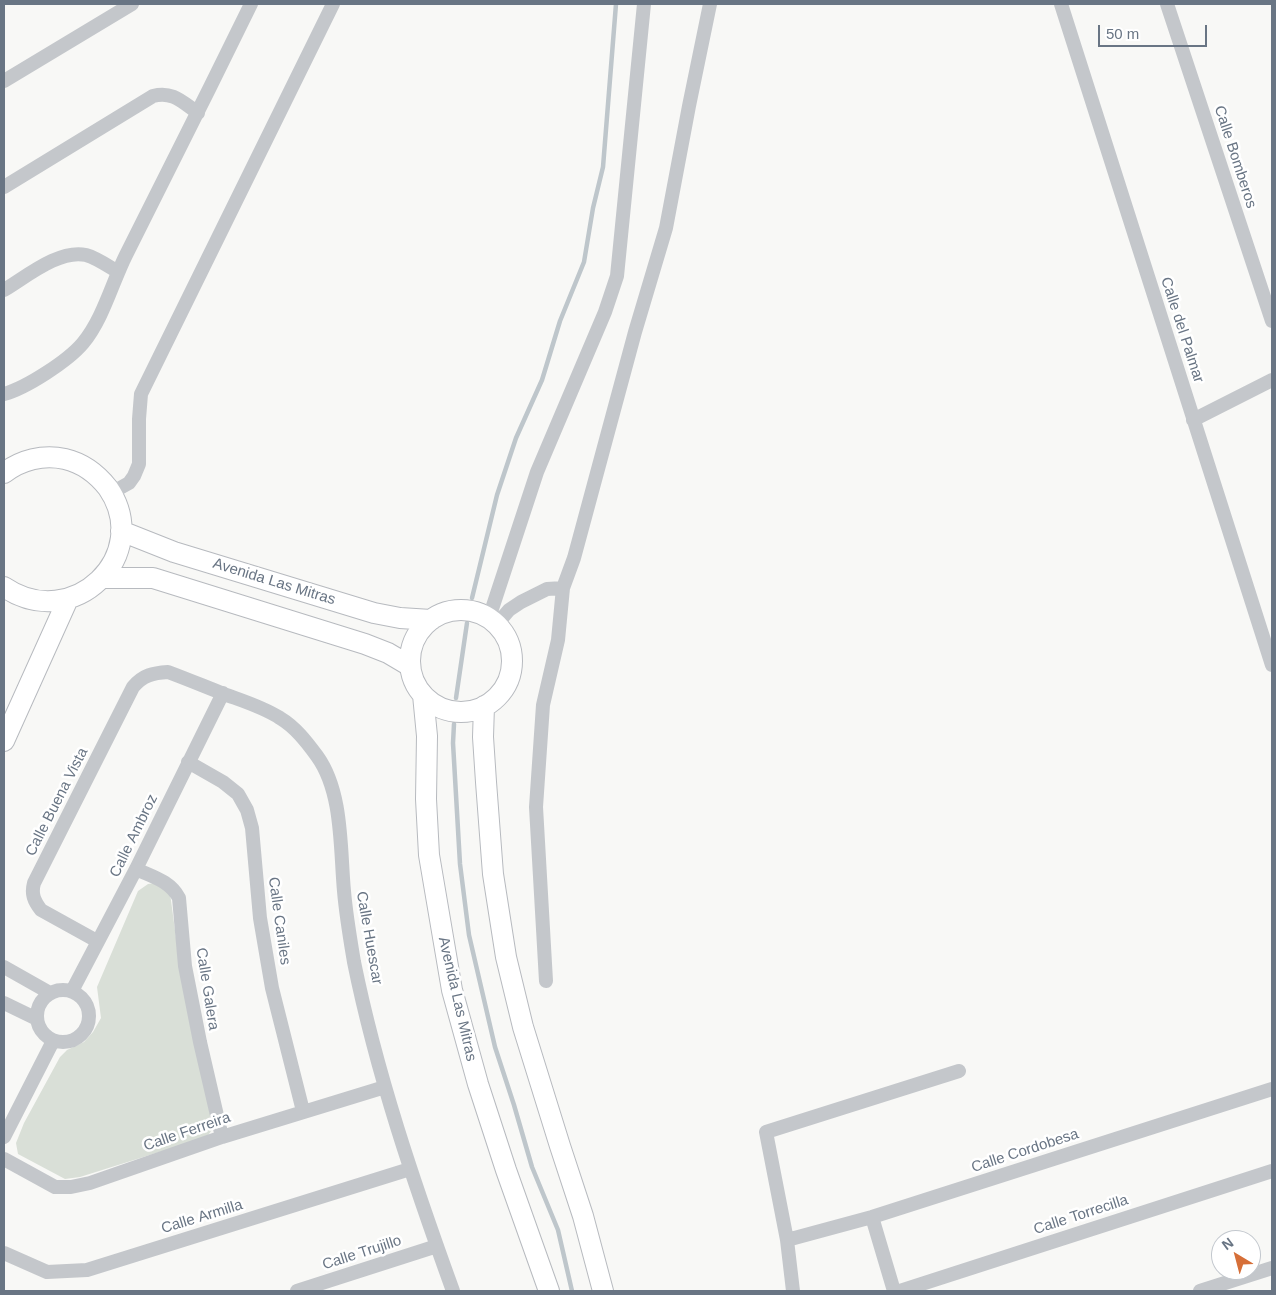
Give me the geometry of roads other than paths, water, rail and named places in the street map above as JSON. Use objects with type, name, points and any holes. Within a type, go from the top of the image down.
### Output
[{"type":"street","points":[[4,81],[132,4]]},
{"type":"street","points":[[4,394],[68,359],[94,328],[118,272],[251,4]]},
{"type":"street","points":[[111,493],[129,483],[134,476],[139,464],[139,419],[142,394],[332,4]]},
{"type":"street","points":[[493,621],[537,472],[605,312],[617,276],[644,4]]},
{"type":"street","points":[[546,981],[536,807],[543,705],[558,640],[564,588],[574,558],[634,332],[666,228],[710,4]]},
{"type":"street","name":"Calle Bomberos","points":[[1167,4],[1272,321]]},
{"type":"street","name":"Calle del Palmar","points":[[1064,5],[1193,420],[1272,665]]},
{"type":"street","points":[[4,187],[153,96],[171,95],[198,113]]},
{"type":"street","points":[[4,290],[60,256],[85,255],[99,260],[118,272]]},
{"type":"street","points":[[1193,420],[1272,380]]},
{"type":"street","points":[[4,473],[20,463],[33,459],[59,458],[78,464],[94,474],[111,493],[120,518],[121,531],[116,556],[102,578],[87,591],[68,599],[42,602],[28,600],[4,587]]},
{"type":"street","name":"Avenida Las Mitras","points":[[121,531],[174,552],[374,613],[400,618],[431,620]]},
{"type":"street","points":[[102,578],[153,578],[365,644],[388,653],[410,666]]},
{"type":"street","points":[[493,621],[521,602],[546,589],[564,588]]},
{"type":"street","points":[[4,741],[68,599]]},
{"type":"street","points":[[460,610],[480,613],[493,621],[504,632],[512,650],[511,672],[502,692],[484,706],[463,712],[441,708],[423,695],[412,676],[410,666],[412,650],[417,635],[431,620],[440,614],[460,610]]},
{"type":"street","name":"Calle Huescar","points":[[168,672],[254,704],[280,718],[300,734],[318,757],[329,776],[338,825],[347,920],[353,954],[385,1087],[410,1169],[453,1291]]},
{"type":"street","name":"Calle Buena Vista","points":[[97,941],[41,910],[34,902],[32,895],[34,883],[133,687],[144,677],[153,673],[168,672]]},
{"type":"street","name":"Calle Ambroz","points":[[72,991],[136,869],[223,693]]},
{"type":"street","name":"Avenida Las Mitras","points":[[423,695],[427,736],[426,799],[429,856],[452,990],[502,1161],[549,1291]]},
{"type":"street","points":[[484,706],[483,737],[493,874],[506,957],[523,1027],[583,1216],[603,1291]]},
{"type":"street","name":"Calle Caniles","points":[[188,762],[223,782],[238,794],[247,810],[252,828],[260,918],[272,988],[303,1111]]},
{"type":"street","name":"Calle Galera","points":[[136,869],[166,882],[174,889],[179,898],[185,966],[222,1137]]},
{"type":"street","points":[[4,967],[50,993]]},
{"type":"street","points":[[64,989],[72,991],[81,996],[87,1005],[90,1015],[88,1025],[82,1034],[74,1040],[64,1042],[53,1041],[45,1036],[39,1028],[36,1020],[39,1004],[50,993],[64,989]]},
{"type":"street","points":[[4,1003],[36,1020]]},
{"type":"street","points":[[4,1138],[53,1041]]},
{"type":"street","points":[[793,1291],[787,1240],[766,1132],[959,1071]]},
{"type":"street","name":"Calle Ferreira","points":[[4,1159],[55,1187],[71,1187],[90,1183],[303,1111],[385,1087]]},
{"type":"street","name":"Calle Cordobesa","points":[[787,1240],[872,1217],[1272,1089]]},
{"type":"street","name":"Calle Armilla","points":[[4,1253],[47,1272],[87,1270],[410,1169]]},
{"type":"street","name":"Calle Torrecilla","points":[[900,1291],[1272,1170]]},
{"type":"street","points":[[872,1217],[894,1291]]},
{"type":"street","name":"Calle Trujillo","points":[[297,1291],[437,1246]]},
{"type":"street","points":[[1200,1291],[1272,1268]]},
{"type":"waterway","points":[[472,598],[497,495],[516,438],[542,380],[560,321],[584,262],[593,208],[603,167],[616,4]]},
{"type":"waterway","points":[[456,698],[467,623]]},
{"type":"waterway","points":[[454,724],[453,743],[460,864],[469,935],[495,1047],[532,1167],[558,1230],[572,1291]]}]
